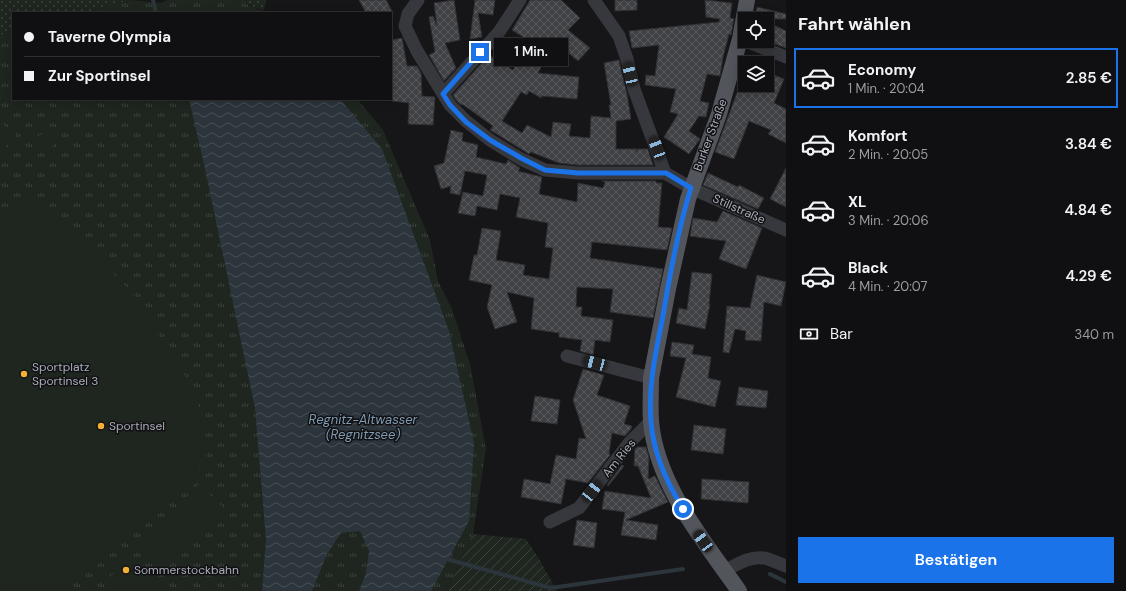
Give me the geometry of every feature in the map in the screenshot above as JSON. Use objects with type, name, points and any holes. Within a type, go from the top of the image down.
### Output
[{"type":"main road","name":"Burker Straße","points":[[745,12],[747,0]]},
{"type":"main road","name":"Burker Straße","points":[[731,584],[695,531],[676,499],[661,464],[651,421],[651,378],[669,282],[691,188],[719,114],[738,46]]},
{"type":"street","points":[[418,0],[408,14],[405,26],[417,52],[450,105],[466,122],[490,140],[545,170],[578,173],[666,173],[634,90],[627,59],[619,36],[594,0]]},
{"type":"street","points":[[443,94],[499,32],[520,0]]},
{"type":"street","points":[[763,48],[786,57]]},
{"type":"street","name":"Stillstraße","points":[[666,173],[691,188],[786,230]]},
{"type":"street","points":[[567,356],[651,378]]},
{"type":"street","name":"Am Ries","points":[[550,522],[579,508],[630,442],[651,421]]},
{"type":"street","points":[[731,584],[740,562],[766,558],[786,566]]},
{"type":"green space","points":[[0,0],[130,0],[88,12],[12,12],[12,33],[0,35]]},
{"type":"green space","points":[[130,0],[161,3],[168,0],[238,0],[264,12],[88,12]]},
{"type":"green space","points":[[238,0],[266,0],[264,11]]},
{"type":"green space","points":[[12,33],[12,100],[358,100],[383,130],[430,240],[438,281],[452,309],[470,364],[486,449],[473,534],[446,591],[0,591],[0,35]]},
{"type":"green space","points":[[0,122],[16,136],[0,153]]},
{"type":"green space","points":[[50,126],[61,138],[44,154],[33,142]]},
{"type":"green space","name":"Sportinsel","points":[[23,199],[43,202],[136,297],[165,346],[196,392],[207,459],[66,591],[0,591],[0,220]]},
{"type":"green space","points":[[199,484],[225,509],[163,572],[138,547]]},
{"type":"green space","points":[[473,534],[526,539],[557,591],[446,591]]},
{"type":"green space","name":"Sommerstockbahn","points":[[124,560],[163,591],[123,591],[109,579]]},
{"type":"water","name":"Regnitz-Altwasser (Regnitzsee)","points":[[189,100],[341,100],[382,149],[449,331],[474,443],[469,521],[431,591],[359,591],[366,573],[369,551],[360,531],[341,533],[327,554],[312,591],[262,591],[266,539],[255,408]]},
{"type":"building","points":[[359,0],[386,0],[393,13],[392,12],[365,12]]},
{"type":"building","points":[[454,0],[460,40],[445,43],[456,68],[444,81],[429,55],[435,52],[429,17],[433,16],[437,26],[434,3]]},
{"type":"building","points":[[475,0],[495,0],[493,15],[478,13],[482,37],[470,39]]},
{"type":"building","points":[[530,0],[561,0],[580,18],[568,30],[590,48],[578,61],[554,41],[538,73],[579,77],[577,99],[542,96],[541,98],[529,91],[527,95],[521,92],[502,121],[522,133],[527,125],[551,137],[553,122],[571,124],[569,136],[590,138],[591,116],[611,118],[609,105],[611,105],[604,63],[619,60],[631,119],[616,121],[616,149],[637,149],[637,152],[638,149],[648,149],[653,165],[578,165],[559,163],[531,152],[529,154],[490,130],[493,126],[462,104],[461,105],[456,100],[453,95],[489,55],[513,70],[528,40],[512,30]]},
{"type":"building","points":[[615,0],[637,0],[637,10],[615,11]]},
{"type":"building","points":[[705,0],[732,3],[730,18],[734,19],[731,35],[729,34],[723,57],[720,76],[707,74],[700,101],[709,103],[706,117],[699,116],[689,131],[700,139],[689,154],[664,137],[678,114],[670,112],[676,89],[645,85],[646,75],[655,76],[659,45],[632,48],[629,31],[719,22],[720,19],[706,17]]},
{"type":"building","points":[[757,7],[786,14],[786,19],[774,19],[774,12],[756,12]]},
{"type":"building","points":[[774,25],[786,31],[786,48],[774,44]]},
{"type":"building","points":[[402,38],[407,66],[417,66],[421,73],[422,96],[435,97],[433,125],[408,124],[409,103],[392,101],[392,40]]},
{"type":"building","points":[[774,75],[784,79],[774,103],[786,109],[786,143],[768,134],[771,130],[749,121],[734,159],[715,152],[738,90],[738,92],[774,92]]},
{"type":"building","points":[[451,130],[463,133],[462,141],[478,145],[476,157],[506,164],[508,160],[520,168],[518,171],[542,177],[539,194],[577,202],[578,183],[603,188],[605,182],[602,181],[656,181],[656,183],[662,183],[658,227],[672,228],[667,250],[592,242],[590,258],[663,269],[653,318],[610,312],[613,289],[577,287],[576,307],[582,307],[581,316],[613,320],[610,342],[595,340],[593,355],[580,351],[582,340],[559,337],[559,333],[531,329],[534,298],[507,292],[517,322],[495,329],[487,307],[492,285],[469,280],[474,255],[477,255],[482,228],[501,231],[496,260],[525,265],[523,275],[549,279],[553,248],[545,247],[548,223],[516,217],[520,198],[500,194],[497,210],[477,206],[475,216],[458,213],[463,192],[483,196],[487,175],[465,171],[460,195],[450,193],[451,186],[441,189],[434,166],[444,163]]},
{"type":"building","points":[[786,168],[786,207],[770,199]]},
{"type":"building","points":[[708,173],[738,187],[739,185],[764,198],[758,209],[703,185]]},
{"type":"building","points":[[723,211],[762,228],[746,269],[719,259],[726,241],[690,236],[693,218],[717,222]]},
{"type":"building","points":[[692,272],[712,274],[710,304],[705,329],[676,323],[679,308],[687,310]]},
{"type":"building","points":[[757,275],[786,282],[781,306],[764,302],[761,341],[745,340],[746,331],[735,329],[729,353],[723,352],[727,306],[750,308]]},
{"type":"building","points":[[672,342],[694,345],[692,354],[711,357],[708,378],[721,381],[715,407],[676,397],[686,358],[670,356]]},
{"type":"building","points":[[583,369],[604,375],[597,395],[630,406],[624,424],[632,426],[631,429],[625,436],[612,433],[610,455],[588,483],[566,479],[561,504],[521,497],[524,479],[550,484],[556,455],[576,459],[579,438],[586,439],[573,400]]},
{"type":"building","points":[[739,387],[768,391],[766,408],[736,405]]},
{"type":"building","points":[[535,396],[560,400],[557,424],[531,421]]},
{"type":"building","points":[[694,425],[726,429],[723,454],[691,450]]},
{"type":"building","points":[[637,447],[646,447],[649,458],[648,479],[655,476],[668,502],[626,520],[658,525],[656,540],[621,535],[625,512],[602,509],[605,491],[651,498],[638,466],[634,466],[635,449]]},
{"type":"building","points":[[622,465],[624,466],[608,486],[607,485]]},
{"type":"building","points":[[702,479],[749,482],[748,503],[701,499]]},
{"type":"building","points":[[577,520],[597,523],[594,548],[573,545]]},
{"type":"waterway","points":[[153,0],[156,12]]},
{"type":"waterway","points":[[447,559],[551,588],[683,569]]},
{"type":"waterway","points":[[770,574],[786,582]]},
{"type":"place","name":"Sportplatz Sportinsel 3","points":[[24,374]]},
{"type":"place","name":"Sportinsel","points":[[101,426]]},
{"type":"place","name":"Sommerstockbahn","points":[[126,570]]},
{"type":"route","points":[[480,52],[443,94],[450,105],[466,122],[490,140],[545,170],[578,173],[666,173],[691,188],[676,248],[651,378],[651,421],[654,437],[661,464],[676,499],[683,509]]}]
